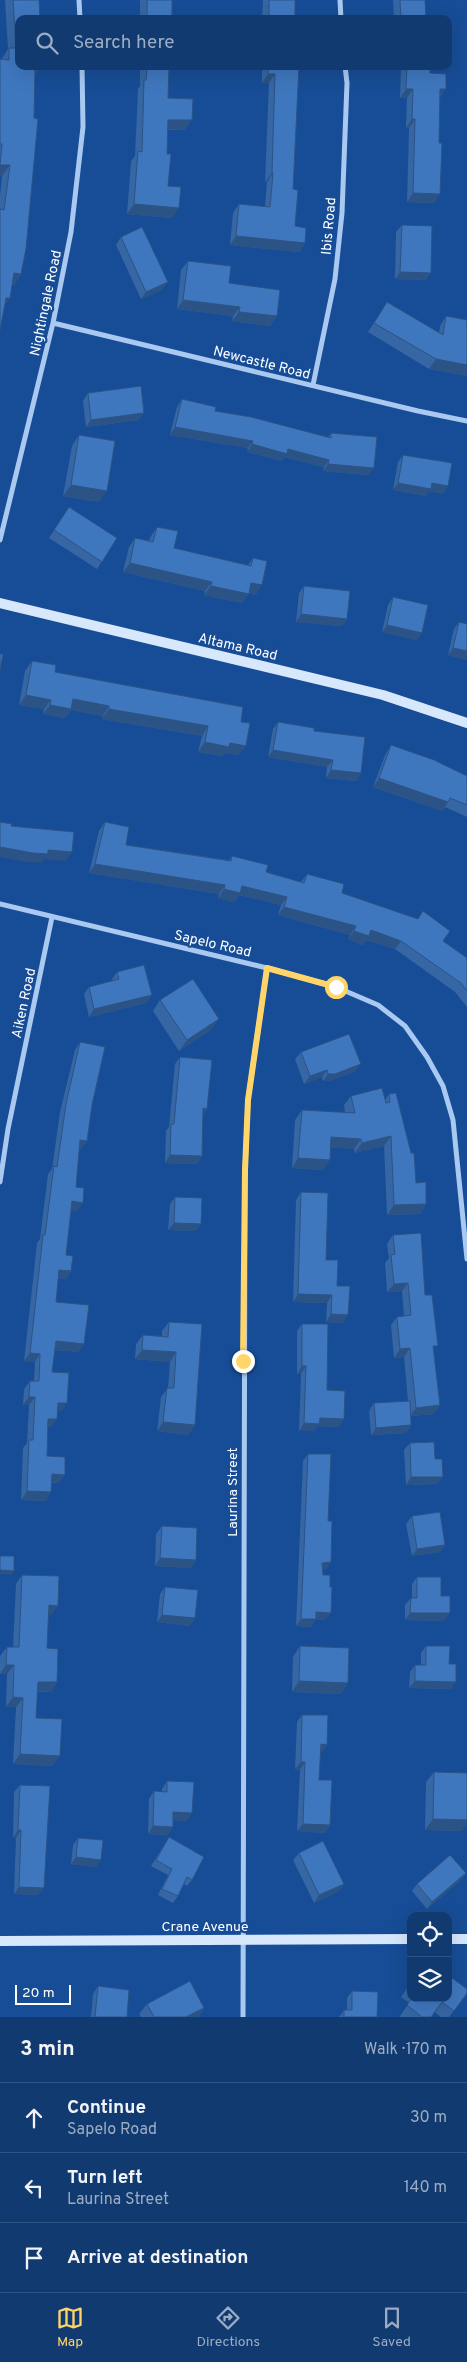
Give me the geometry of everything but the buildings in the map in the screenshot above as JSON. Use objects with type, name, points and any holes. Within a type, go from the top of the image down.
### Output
[{"type":"street","points":[[79,0],[80,15]]},
{"type":"street","points":[[340,0],[341,15]]},
{"type":"street","name":"Nightingale Road","points":[[0,540],[53,322],[71,232],[83,127],[82,70]]},
{"type":"street","name":"Ibis Road","points":[[313,385],[335,279],[339,242],[345,145],[345,70]]},
{"type":"street","name":"Newcastle Road","points":[[53,322],[418,411],[467,421]]},
{"type":"street","name":"Altama Road","points":[[0,603],[383,695],[467,723]]},
{"type":"street","name":"Sapelo Road","points":[[0,904],[267,968],[336,987],[378,1005],[405,1026],[427,1056],[443,1086],[453,1120],[467,1259]]},
{"type":"street","name":"Aiken Road","points":[[0,1182],[8,1129],[52,916]]},
{"type":"street","name":"Laurina Street","points":[[243,2017],[245,1170],[248,1100],[267,968]]},
{"type":"street","name":"Crane Avenue","points":[[0,1941],[407,1939]]},
{"type":"street","points":[[452,1939],[467,1939]]},
{"type":"route","points":[[243,1361],[245,1170],[248,1100],[267,968],[336,987]]}]
